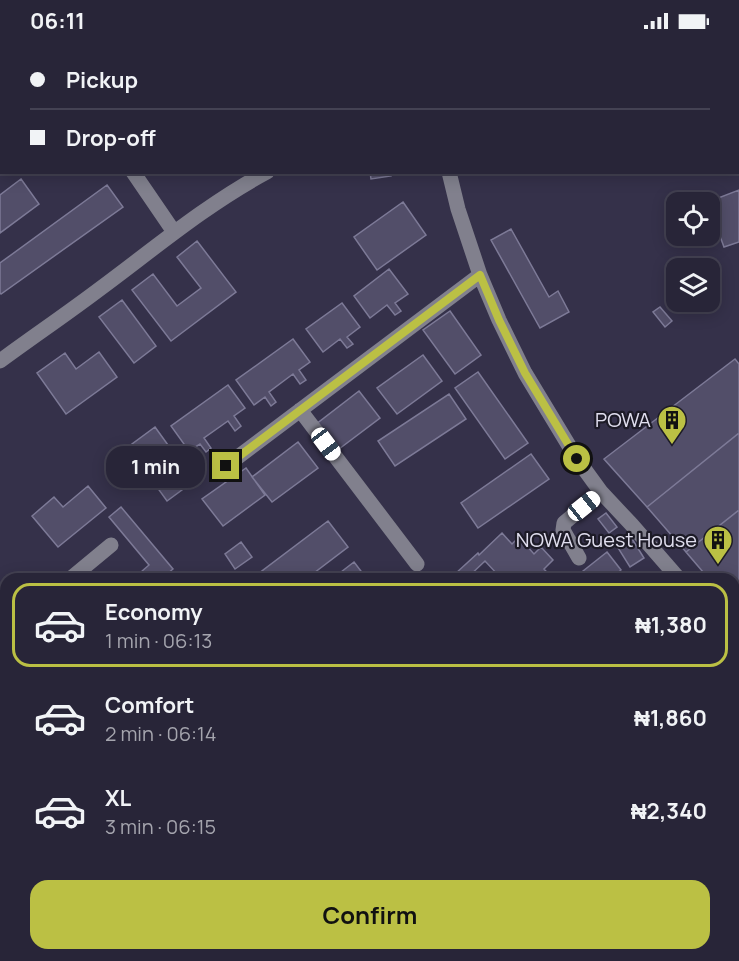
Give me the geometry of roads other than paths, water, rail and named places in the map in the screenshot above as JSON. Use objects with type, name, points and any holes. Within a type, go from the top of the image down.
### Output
[{"type":"street","points":[[134,174],[174,232]]},
{"type":"street","points":[[0,361],[174,232],[264,174]]},
{"type":"street","points":[[449,174],[458,209],[480,275],[525,373],[577,459],[601,492],[674,573]]},
{"type":"street","points":[[226,466],[480,275]]},
{"type":"street","points":[[300,410],[417,564]]},
{"type":"street","points":[[579,558],[563,530],[564,523],[601,492]]},
{"type":"street","points":[[77,573],[111,545]]},
{"type":"place","name":"POWA","points":[[672,446]]},
{"type":"place","name":"NOWA Guest House","points":[[718,566]]}]
